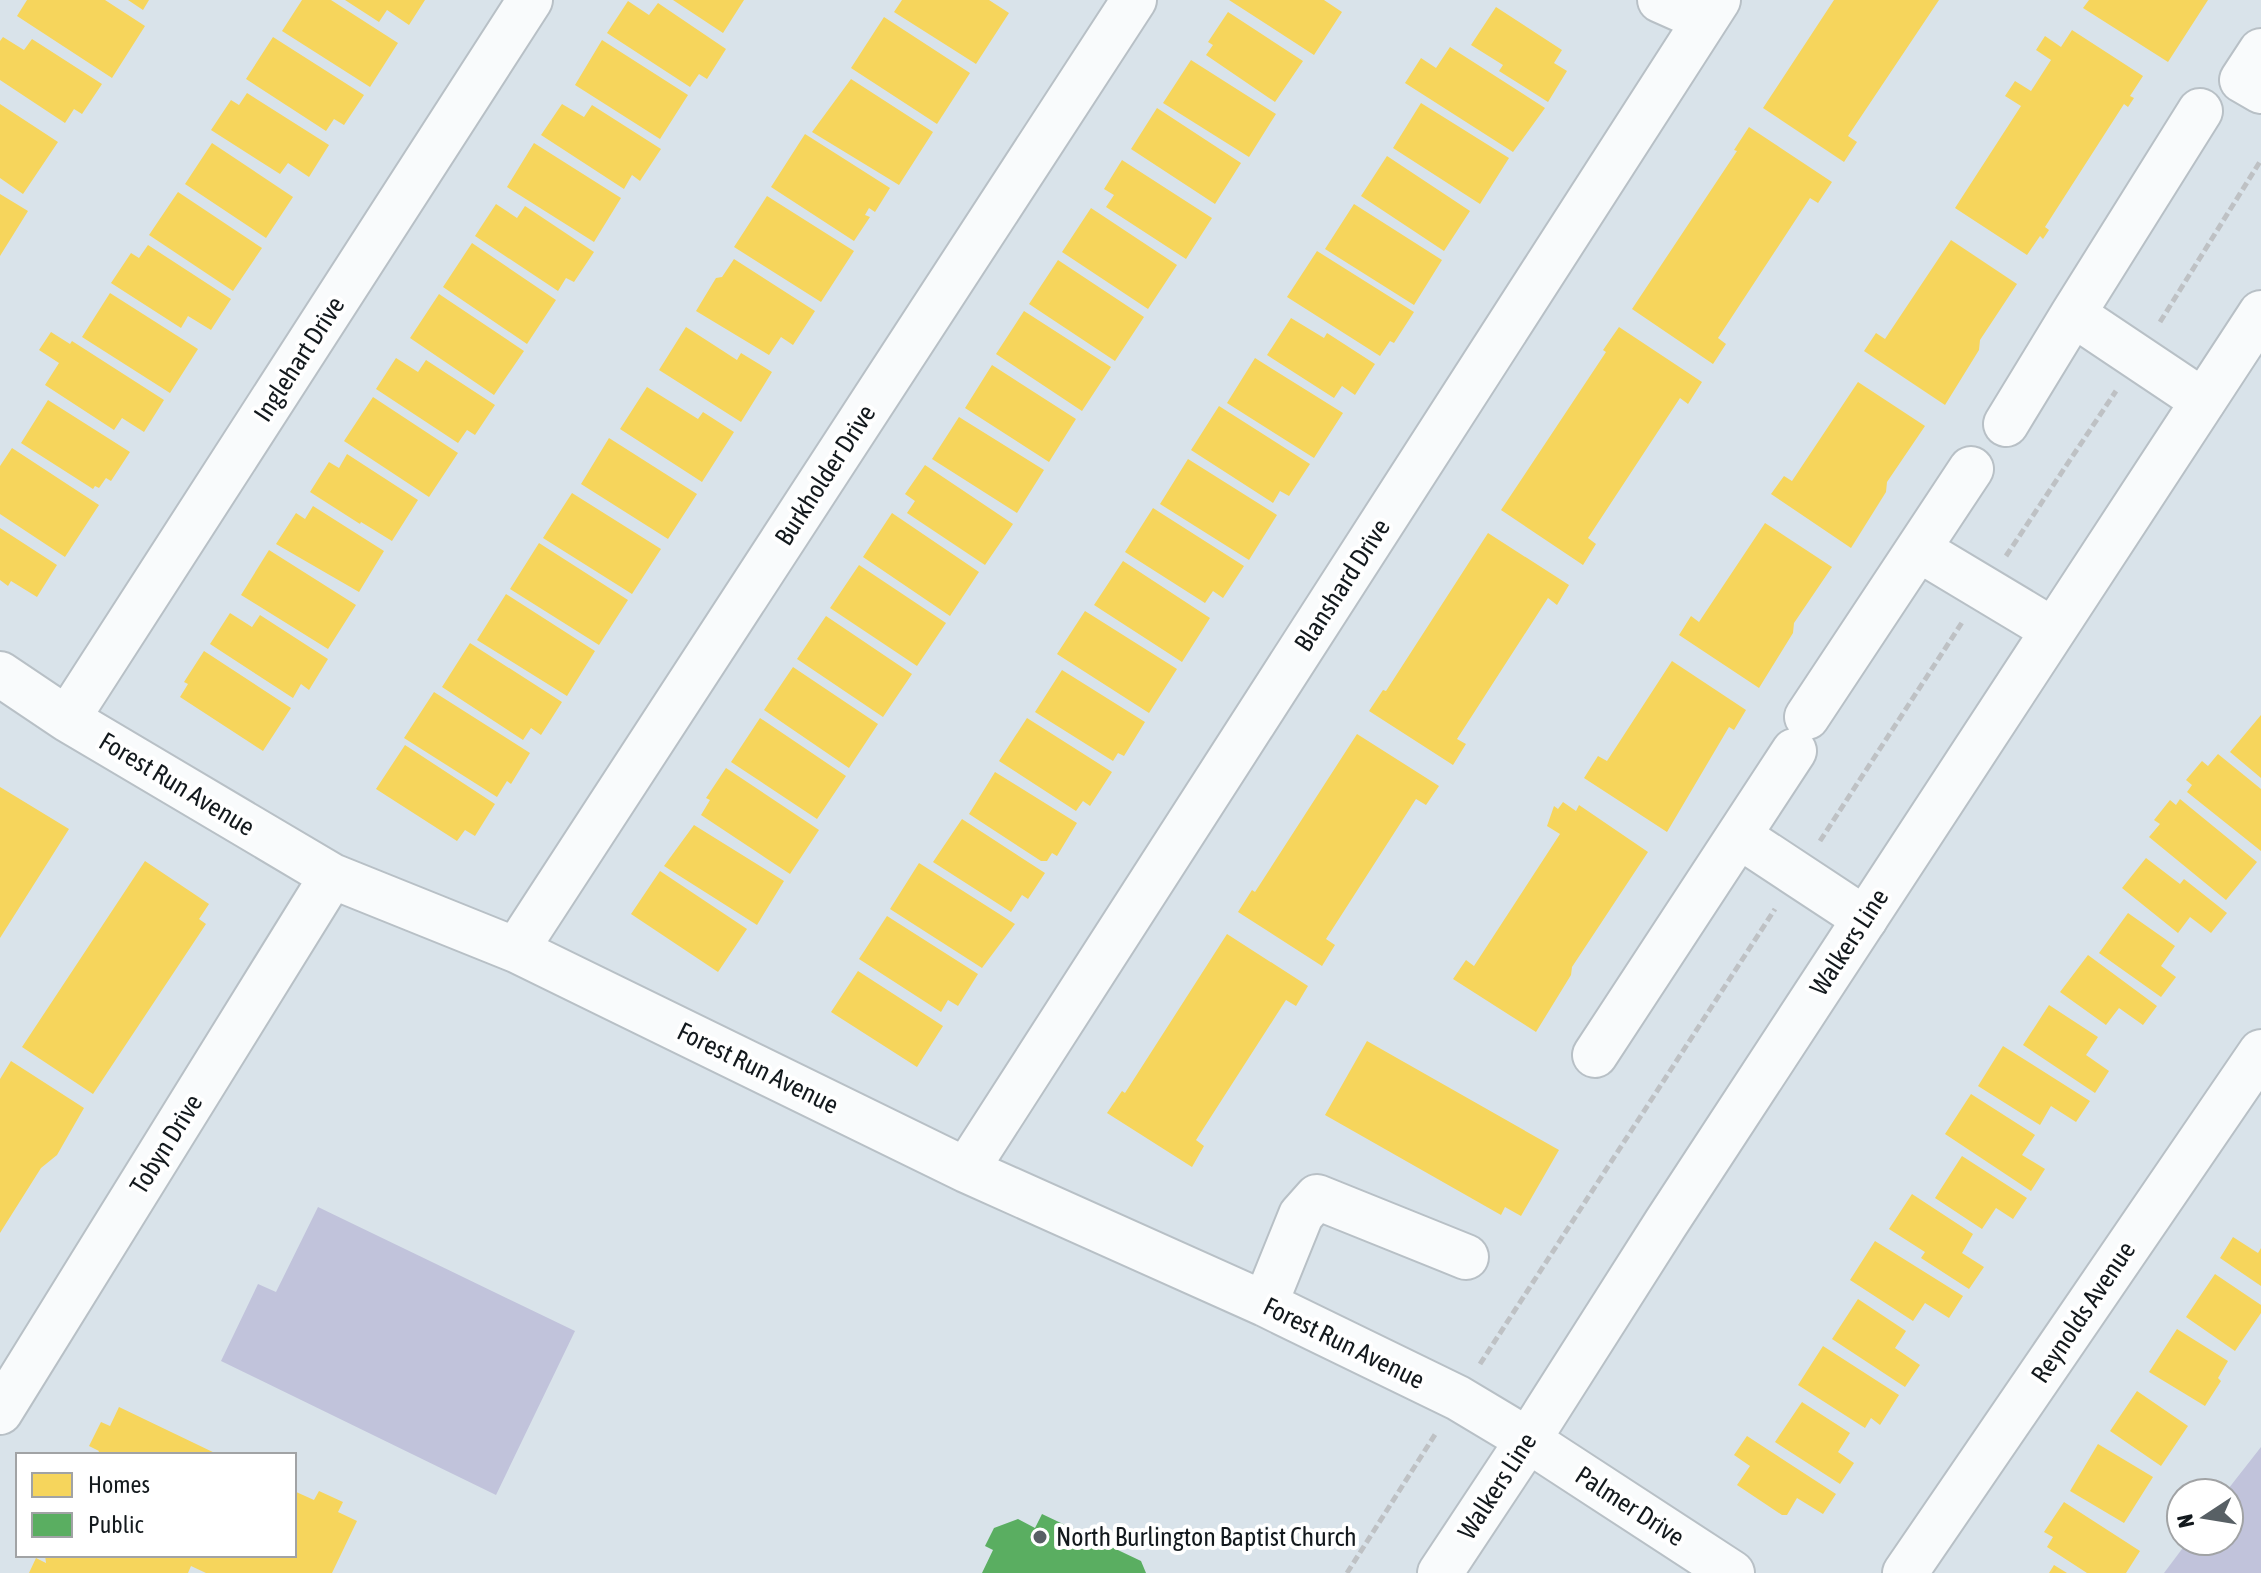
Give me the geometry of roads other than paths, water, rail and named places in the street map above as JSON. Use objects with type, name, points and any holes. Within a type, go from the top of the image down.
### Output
[{"type":"street","name":"Inglehart Drive","points":[[67,719],[530,0]]},
{"type":"street","name":"Burkholder Drive","points":[[516,950],[1134,0]]},
{"type":"street","points":[[1660,0],[1711,10]]},
{"type":"street","name":"Blanshard Drive","points":[[966,1170],[1711,10]]},
{"type":"street","points":[[2261,51],[2242,80],[2261,91]]},
{"type":"street","points":[[2006,424],[2200,111]]},
{"type":"street","name":"Walkers Line","points":[[1440,1573],[2261,313]]},
{"type":"street","points":[[2073,314],[2203,401]]},
{"type":"street","points":[[1595,1055],[1739,836],[1971,469]]},
{"type":"street","points":[[1918,549],[2053,630]]},
{"type":"street","name":"Forest Run Avenue","points":[[1,676],[67,719],[332,876],[516,950],[966,1170],[1265,1304],[1458,1398],[1528,1440]]},
{"type":"street","points":[[1739,836],[1865,919]]},
{"type":"street","name":"Tobyn Drive","points":[[0,1412],[332,876]]},
{"type":"street","name":"Reynolds Avenue","points":[[1905,1573],[2261,1052]]},
{"type":"street","points":[[1265,1304],[1301,1215],[1317,1197],[1466,1257]]},
{"type":"street","name":"Palmer Drive","points":[[1528,1440],[1732,1573]]},
{"type":"place","name":"North Burlington Baptist Church","points":[[1040,1537]]}]
